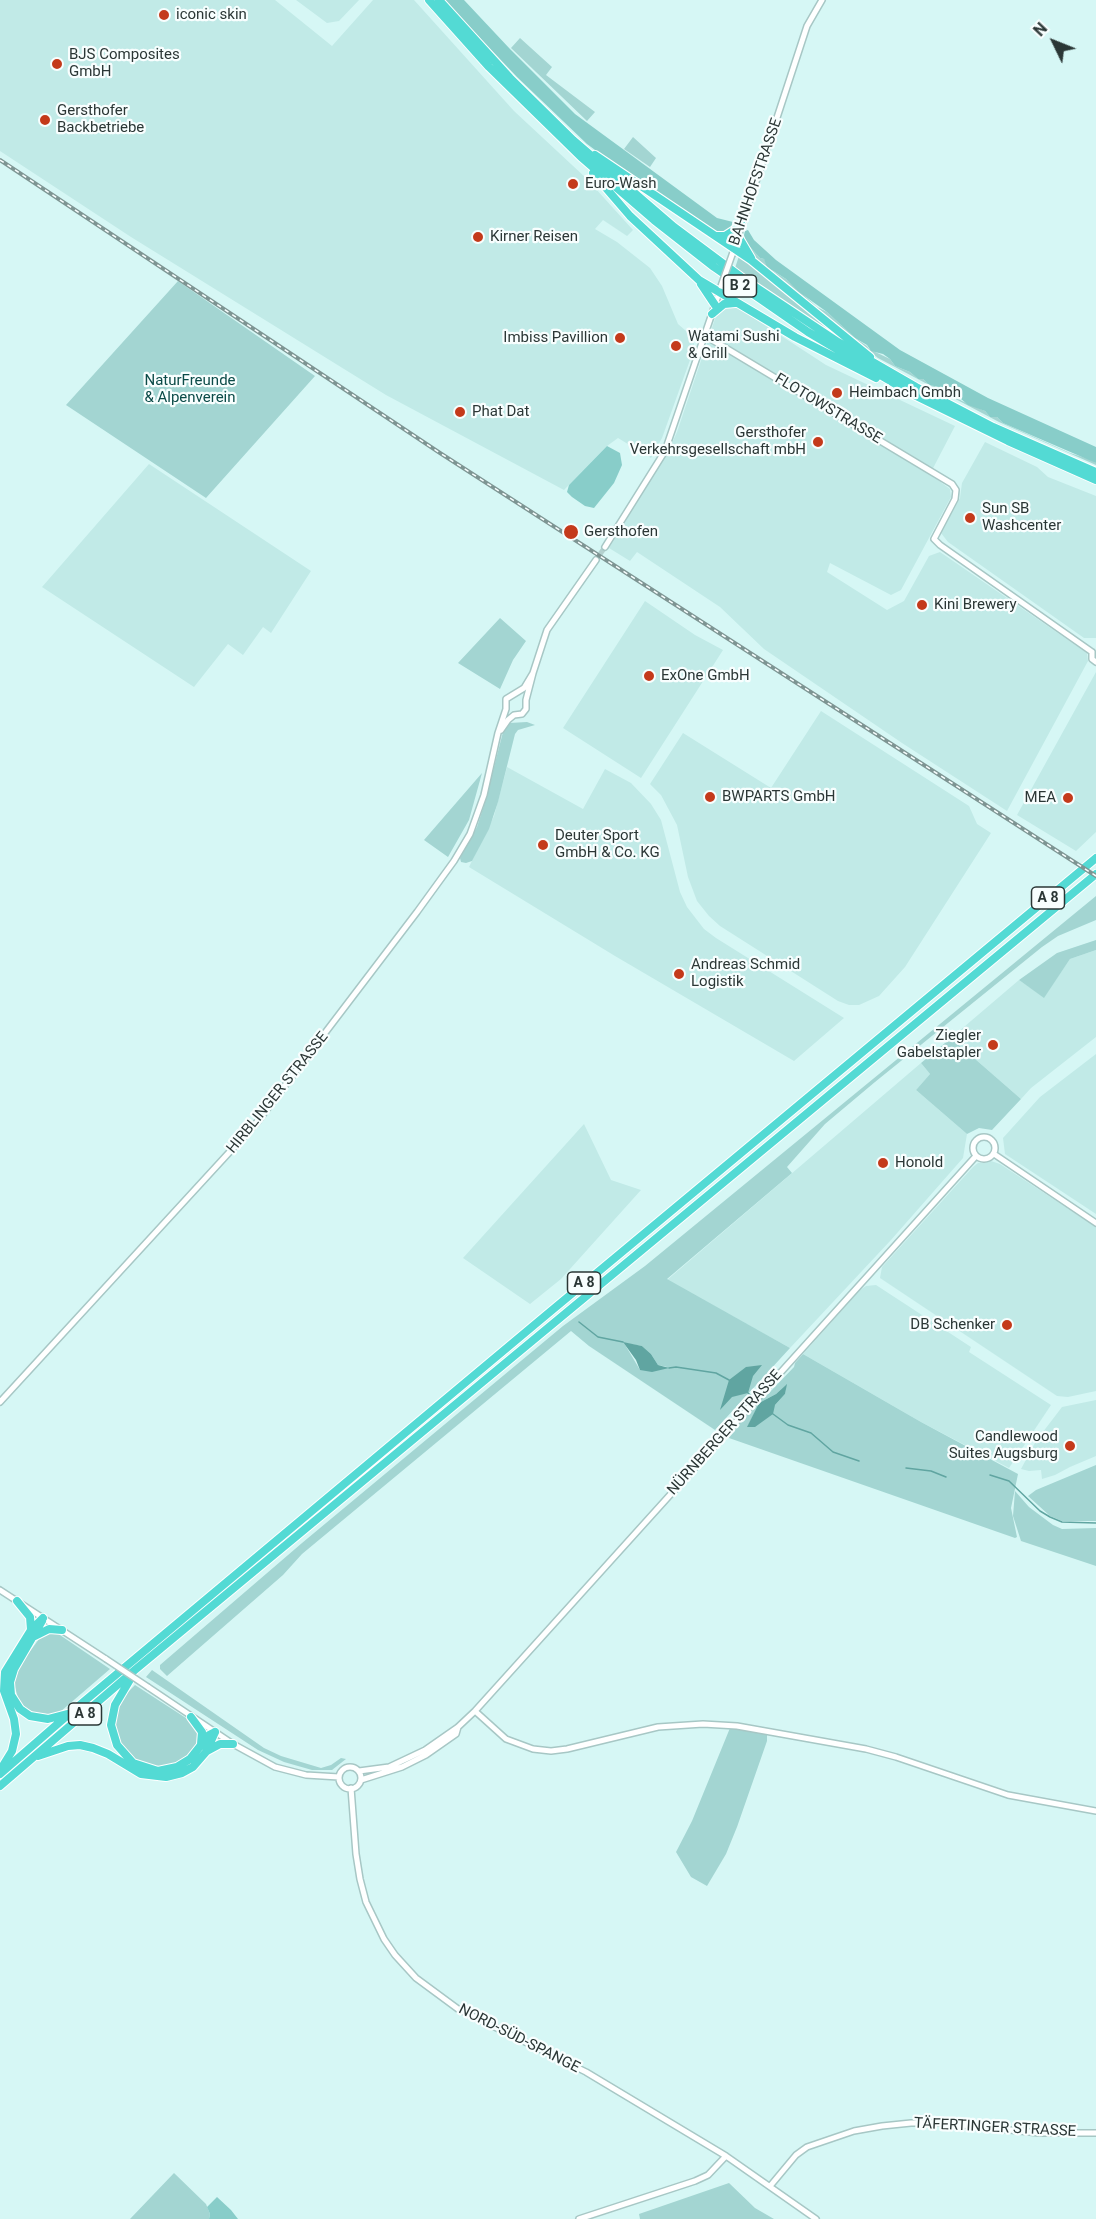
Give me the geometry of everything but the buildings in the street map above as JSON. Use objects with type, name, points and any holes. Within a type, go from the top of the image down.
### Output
[{"type":"highway","name":"B 2","points":[[429,0],[489,67],[581,157],[662,227],[740,286],[829,345],[914,395],[997,437],[1096,480]]},
{"type":"highway","name":"B 2","points":[[439,0],[510,78],[573,140],[644,202],[716,260],[803,320],[888,371],[993,427],[1096,472]]},
{"type":"highway","points":[[573,140],[716,236],[733,252],[751,260],[888,371]]},
{"type":"highway","points":[[581,157],[622,208],[699,280],[715,305]]},
{"type":"highway","points":[[716,236],[725,236],[742,225]]},
{"type":"highway","points":[[738,236],[751,260]]},
{"type":"highway","points":[[699,280],[720,290],[735,303],[851,366],[914,395]]},
{"type":"highway","points":[[712,314],[724,304],[735,303]]},
{"type":"highway","name":"A 8","points":[[0,1772],[1096,858]]},
{"type":"highway","name":"A 8","points":[[0,1786],[136,1670],[1096,874]]},
{"type":"highway","points":[[17,1601],[30,1617],[32,1634],[10,1678],[13,1699],[23,1712],[34,1718],[48,1719],[69,1714]]},
{"type":"highway","points":[[0,1772],[12,1751],[16,1734],[14,1719],[4,1692],[4,1677],[10,1663],[44,1618]]},
{"type":"highway","points":[[32,1634],[49,1629],[62,1630]]},
{"type":"highway","points":[[136,1670],[117,1700],[111,1717],[114,1738],[122,1753],[137,1765],[158,1771],[182,1765],[203,1749],[220,1744],[233,1744]]},
{"type":"highway","points":[[191,1717],[202,1732],[203,1749]]},
{"type":"highway","points":[[34,1758],[68,1746],[80,1745],[108,1754],[141,1774],[166,1777],[182,1773],[193,1767],[215,1732]]},
{"type":"main road","name":"BAHNHOFSTRASSE","points":[[604,547],[665,451],[682,406],[807,26],[822,0]]},
{"type":"main road","name":"FLOTOWSTRASSE","points":[[704,335],[952,484],[956,490],[955,499],[934,539],[1094,650]]},
{"type":"main road","name":"HIRBLINGER STRASSE","points":[[495,746],[505,724],[514,715],[525,711],[533,673],[550,626],[596,560]]},
{"type":"main road","points":[[1094,650],[1091,656],[1096,662]]},
{"type":"main road","name":"HIRBLINGER STRASSE","points":[[0,1402],[258,1121],[417,912],[454,861],[470,834],[484,795],[507,698],[524,688],[533,673]]},
{"type":"main road","points":[[516,693],[524,696],[526,700]]},
{"type":"main road","points":[[506,708],[514,715]]},
{"type":"main road","points":[[981,1137],[992,1140],[995,1146],[994,1154],[986,1159],[976,1156],[973,1145],[981,1137]]},
{"type":"main road","points":[[994,1154],[1096,1223]]},
{"type":"main road","name":"NÜRNBERGER STRASSE","points":[[409,1762],[458,1727],[474,1711],[976,1156]]},
{"type":"main road","points":[[0,1590],[233,1744],[275,1767],[306,1775],[339,1777]]},
{"type":"main road","points":[[474,1711],[506,1739],[532,1749],[551,1751],[567,1749],[640,1730],[670,1726],[703,1724],[737,1726],[866,1749],[1008,1795],[1096,1811]]},
{"type":"main road","points":[[359,1771],[361,1780],[358,1786],[351,1788],[342,1785],[339,1777],[342,1770],[348,1767],[359,1771],[409,1762]]},
{"type":"main road","points":[[361,1780],[409,1762]]},
{"type":"main road","name":"NORD-SÜD-SPANGE","points":[[351,1788],[356,1854],[362,1888],[375,1922],[399,1960],[426,1987],[458,2009],[586,2072],[726,2156],[816,2219]]},
{"type":"main road","name":"TÄFERTINGER STRASSE","points":[[771,2186],[796,2155],[807,2147],[854,2131],[882,2126],[943,2123],[1039,2133],[1096,2133]]},
{"type":"main road","points":[[579,2219],[695,2181],[708,2175],[726,2156]]},
{"type":"shaded area","points":[[0,0],[275,0],[332,46],[373,0],[414,0],[514,111],[586,178],[633,230],[627,236],[603,220],[595,229],[617,242],[650,268],[662,286],[678,324],[693,337],[694,345],[690,360],[662,438],[651,458],[618,438],[607,446],[564,490],[386,395],[131,237],[0,151]]},
{"type":"shaded area","points":[[296,0],[359,0],[339,21],[327,23]]},
{"type":"shaded area","points":[[444,0],[464,0],[575,114],[717,218],[733,222],[730,229],[717,234],[587,144],[517,77]]},
{"type":"shaded area","points":[[748,230],[754,240],[776,260],[900,350],[988,398],[1096,447],[1096,463],[1003,423],[997,417],[990,417],[985,411],[968,405],[960,398],[939,387],[929,385],[923,379],[918,379],[910,372],[895,366],[883,354],[871,351],[867,345],[855,338],[827,312],[799,292],[786,279],[767,267],[764,259],[747,247],[744,235]]},
{"type":"shaded area","points":[[734,305],[826,365],[955,426],[930,474],[950,489],[951,497],[901,590],[891,595],[830,563],[827,572],[887,610],[904,601],[929,556],[940,552],[1087,653],[1088,661],[1007,811],[764,649],[720,607],[637,552],[630,561],[609,548],[669,450],[717,313],[726,306]]},
{"type":"shaded area","points":[[985,442],[1037,467],[1048,477],[1096,496],[1096,638],[1084,638],[948,542],[941,533],[960,498],[962,483]]},
{"type":"shaded area","points":[[607,446],[620,453],[622,465],[614,483],[594,508],[585,506],[567,492],[569,485]]},
{"type":"shaded area","points":[[149,464],[311,571],[271,633],[263,627],[243,655],[228,644],[194,687],[42,587]]},
{"type":"shaded area","points":[[645,601],[695,635],[723,650],[641,778],[563,728]]},
{"type":"shaded area","points":[[1096,672],[1096,832],[1076,851],[1017,815]]},
{"type":"shaded area","points":[[821,711],[969,806],[977,824],[991,833],[905,967],[879,996],[859,1005],[849,1005],[838,1001],[720,926],[709,916],[697,901],[688,877],[677,825],[661,795],[650,784],[683,733],[771,788]]},
{"type":"shaded area","points":[[507,767],[583,809],[605,769],[631,783],[651,804],[661,820],[680,892],[687,907],[704,929],[844,1018],[794,1061],[469,867],[494,816]]},
{"type":"shaded area","points":[[1096,950],[1096,1037],[1031,1088],[1021,1099],[951,1038],[1019,980],[1044,997],[1070,959]]},
{"type":"shaded area","points":[[1096,1054],[1096,1214],[1005,1154],[1003,1138],[1040,1097]]},
{"type":"shaded area","points":[[921,1063],[930,1074],[916,1090],[967,1134],[963,1158],[891,1240],[790,1348],[667,1280]]},
{"type":"shaded area","points":[[584,1124],[611,1180],[641,1190],[561,1279],[530,1304],[463,1258]]},
{"type":"shaded area","points":[[991,1161],[1000,1164],[1096,1227],[1096,1391],[1068,1397],[1057,1396],[880,1278],[882,1267],[973,1167],[978,1163]]},
{"type":"shaded area","points":[[876,1285],[971,1347],[969,1352],[1051,1405],[1009,1468],[921,1422],[803,1354],[860,1290],[866,1286]]},
{"type":"shaded area","points":[[623,1342],[642,1346],[658,1365],[669,1368],[652,1372],[640,1370]]},
{"type":"shaded area","points":[[762,1365],[753,1376],[748,1393],[732,1397],[720,1410],[729,1380],[746,1367]]},
{"type":"shaded area","points":[[787,1384],[785,1394],[775,1405],[773,1414],[755,1427],[747,1427],[759,1403],[776,1394]]},
{"type":"shaded area","points":[[1096,1400],[1096,1456],[1042,1479],[1041,1470],[1021,1469],[1036,1441],[1062,1407]]},
{"type":"shaded area","points":[[217,2197],[238,2219],[209,2219],[210,2214],[207,2207]]},
{"type":"green space","points":[[520,38],[552,67],[546,75],[595,112],[587,121],[511,48]]},
{"type":"green space","points":[[633,137],[656,158],[650,167],[624,149]]},
{"type":"green space","points":[[747,247],[750,247],[760,258],[764,259],[773,271],[786,279],[817,307],[827,312],[869,349],[890,359],[895,366],[910,372],[918,379],[923,379],[929,385],[878,358],[761,264]]},
{"type":"green space","points":[[739,256],[856,348],[738,271],[735,268]]},
{"type":"green space","name":"NaturFreunde & Alpenverein","points":[[178,281],[315,376],[206,498],[66,405]]},
{"type":"green space","points":[[929,385],[939,387],[985,411],[990,417],[997,417],[1003,423],[1070,453],[1089,459],[1096,465],[999,422]]},
{"type":"green space","points":[[500,618],[526,641],[513,660],[500,689],[458,663]]},
{"type":"green space","points":[[527,722],[535,725],[518,730],[515,734],[489,829],[472,861],[461,862],[460,858],[477,827],[503,732],[509,723]]},
{"type":"green space","points":[[482,773],[469,820],[448,857],[424,840]]},
{"type":"green space","points":[[1096,896],[1096,920],[1058,936],[1042,947],[875,1082],[825,1124],[787,1167],[792,1173],[667,1279],[790,1348],[715,1430],[589,1346],[571,1331],[302,1554],[283,1575],[167,1676],[160,1669],[160,1665],[302,1543],[563,1326],[645,1266]],"holes":[[[624,1343],[642,1346],[658,1365],[667,1367],[640,1370]]]},
{"type":"green space","points":[[1096,940],[1096,950],[1070,959],[1044,998],[1019,980],[1057,953]]},
{"type":"green space","points":[[951,1038],[1021,1099],[992,1130],[979,1128],[967,1134],[916,1090],[930,1074],[921,1063]]},
{"type":"green space","points":[[803,1354],[921,1422],[1018,1474],[1011,1508],[1017,1537],[729,1438],[728,1435],[765,1394],[769,1393],[794,1367]],"holes":[[[786,1385],[785,1394],[775,1405],[748,1426],[759,1403],[776,1394]]]},
{"type":"green space","points":[[1096,1465],[1096,1521],[1062,1521],[1050,1516],[1028,1496],[1036,1490]]},
{"type":"green space","points":[[1015,1491],[1029,1507],[1053,1525],[1062,1529],[1096,1528],[1096,1566],[1021,1541],[1013,1516]]},
{"type":"green space","points":[[49,1633],[57,1633],[110,1669],[60,1712],[53,1715],[33,1712],[25,1707],[19,1701],[14,1684],[20,1665],[39,1639]]},
{"type":"green space","points":[[152,1670],[264,1748],[281,1756],[321,1768],[341,1758],[346,1759],[332,1770],[312,1770],[284,1762],[258,1750],[146,1677]]},
{"type":"green space","points":[[135,1685],[195,1726],[201,1739],[199,1747],[180,1765],[158,1769],[132,1759],[119,1741],[115,1729],[115,1716],[122,1698]]},
{"type":"green space","points":[[730,1728],[767,1734],[767,1741],[726,1854],[707,1886],[691,1877],[676,1852],[692,1821]]},
{"type":"green space","points":[[174,2173],[206,2204],[210,2214],[209,2219],[130,2219]]},
{"type":"green space","points":[[729,2183],[755,2208],[774,2219],[640,2219],[639,2214]]},
{"type":"waterway","points":[[579,1322],[598,1337],[623,1342]]},
{"type":"waterway","points":[[669,1368],[716,1373],[729,1380]]},
{"type":"waterway","points":[[748,1393],[754,1398]]},
{"type":"waterway","points":[[773,1414],[788,1425],[811,1433],[833,1452],[859,1461]]},
{"type":"waterway","points":[[906,1468],[931,1471],[946,1477]]},
{"type":"waterway","points":[[990,1475],[1009,1481],[1040,1511],[1050,1517],[1062,1522],[1096,1523]]},
{"type":"tunnel","points":[[596,560],[605,547]]},
{"type":"railway","points":[[0,160],[440,453],[1096,876]]},
{"type":"place","name":"iconic skin","points":[[164,15]]},
{"type":"place","name":"BJS Composites GmbH","points":[[57,64]]},
{"type":"place","name":"Gersthofer Backbetriebe","points":[[45,120]]},
{"type":"place","name":"Euro-Wash","points":[[573,184]]},
{"type":"place","name":"Kirner Reisen","points":[[478,237]]},
{"type":"place","name":"Imbiss Pavillion","points":[[620,338]]},
{"type":"place","name":"Watami Sushi & Grill","points":[[676,346]]},
{"type":"place","name":"Heimbach Gmbh","points":[[837,393]]},
{"type":"place","name":"Phat Dat","points":[[460,412]]},
{"type":"place","name":"Gersthofer Verkehrsgesellschaft mbH","points":[[818,442]]},
{"type":"place","name":"Sun SB Washcenter","points":[[970,518]]},
{"type":"place","name":"Gersthofen","points":[[571,532]]},
{"type":"place","name":"Kini Brewery","points":[[922,605]]},
{"type":"place","name":"ExOne GmbH","points":[[649,676]]},
{"type":"place","name":"BWPARTS GmbH","points":[[710,797]]},
{"type":"place","name":"MEA","points":[[1068,798]]},
{"type":"place","name":"Deuter Sport GmbH & Co. KG","points":[[543,845]]},
{"type":"place","name":"Andreas Schmid Logistik","points":[[679,974]]},
{"type":"place","name":"Ziegler Gabelstapler","points":[[993,1045]]},
{"type":"place","name":"Honold","points":[[883,1163]]},
{"type":"place","name":"DB Schenker","points":[[1007,1325]]},
{"type":"place","name":"Candlewood Suites Augsburg","points":[[1070,1446]]}]
